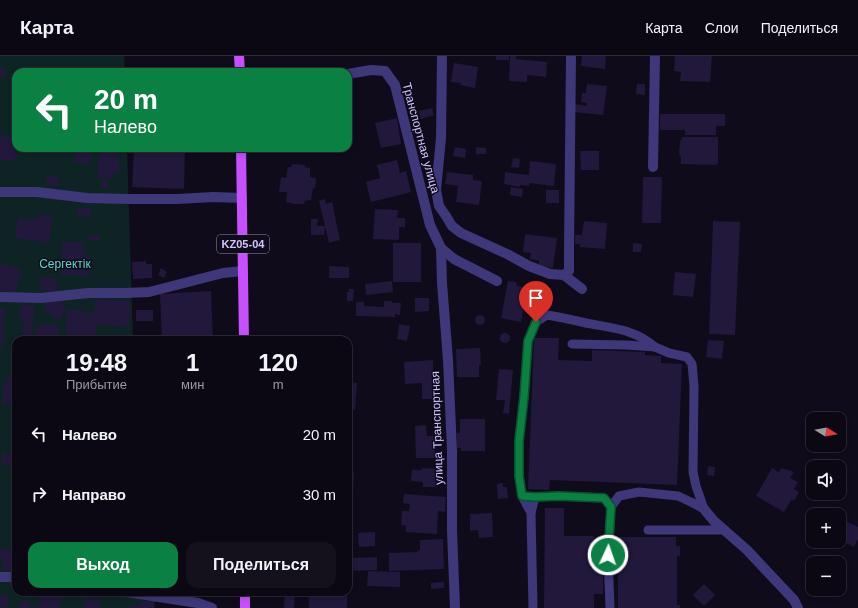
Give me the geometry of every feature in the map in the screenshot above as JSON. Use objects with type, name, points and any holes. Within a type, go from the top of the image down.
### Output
[{"type":"main road","points":[[239,56],[240,68]]},
{"type":"main road","name":"KZ05-04","points":[[241,152],[244,336]]},
{"type":"main road","points":[[245,596],[245,608]]},
{"type":"street","points":[[442,56],[441,138],[436,190],[439,206],[452,226],[461,233],[508,254],[529,266],[550,274],[564,275],[582,289]]},
{"type":"street","points":[[564,275],[569,271],[570,56]]},
{"type":"street","points":[[653,167],[656,56]]},
{"type":"street","name":"Транспортная улица","points":[[352,73],[371,70],[386,71],[395,85],[430,225],[441,248]]},
{"type":"street","points":[[0,192],[38,192],[88,198],[128,199],[213,197],[242,198]]},
{"type":"street","points":[[441,248],[454,259],[497,282]]},
{"type":"street","name":"улица Транспортная","points":[[441,248],[452,451],[452,531],[455,608]]},
{"type":"street","points":[[0,297],[41,298],[88,293],[149,292],[223,273],[243,271]]},
{"type":"street","points":[[704,509],[714,521],[747,550],[794,600],[798,608]]},
{"type":"street","points":[[0,577],[12,577]]},
{"type":"street","points":[[152,596],[198,603],[212,608]]},
{"type":"lane","points":[[531,513],[522,496],[519,476],[519,441],[528,341],[536,322],[547,315],[610,327],[635,334],[648,341],[655,347],[669,353],[687,357],[692,364],[694,386],[693,472],[704,509]]},
{"type":"lane","points":[[572,344],[655,347]]},
{"type":"lane","points":[[522,496],[604,498],[639,492],[678,496],[693,502],[704,509]]},
{"type":"lane","points":[[610,608],[608,555],[611,507],[619,496]]},
{"type":"lane","points":[[533,608],[531,513],[535,497]]},
{"type":"lane","points":[[604,498],[611,507]]},
{"type":"lane","points":[[648,530],[725,530]]},
{"type":"green space","name":"Сергектік","points":[[0,56],[124,56],[125,68],[12,68],[12,152],[127,152],[133,336],[12,336],[12,596],[141,596],[141,608],[0,608]]},
{"type":"building","points":[[496,56],[509,56],[509,60],[496,60]]},
{"type":"building","points":[[510,56],[516,56],[516,59],[547,62],[546,77],[527,75],[527,82],[509,81]]},
{"type":"building","points":[[582,56],[606,56],[605,69],[581,66]]},
{"type":"building","points":[[675,56],[712,56],[710,82],[680,81],[681,72],[674,71]]},
{"type":"building","points":[[454,63],[478,67],[475,88],[460,85],[461,83],[451,82]]},
{"type":"building","points":[[0,67],[5,67],[5,77],[0,77]]},
{"type":"building","points":[[587,84],[607,86],[603,115],[574,112],[575,104],[587,106],[587,103],[581,102],[582,93],[586,93]]},
{"type":"building","points":[[637,84],[645,84],[645,95],[636,94]]},
{"type":"building","points":[[432,108],[434,115],[421,119],[419,111]]},
{"type":"building","points":[[660,114],[725,114],[725,126],[716,126],[716,135],[685,135],[685,130],[660,130]]},
{"type":"building","points":[[397,118],[401,144],[381,148],[375,123]]},
{"type":"building","points":[[0,136],[12,136],[12,152],[16,152],[16,160],[0,161]]},
{"type":"building","points":[[682,137],[718,137],[718,164],[681,164],[679,154]]},
{"type":"building","points":[[455,147],[466,149],[465,158],[453,156]]},
{"type":"building","points":[[476,147],[486,148],[486,154],[476,154]]},
{"type":"building","points":[[580,151],[599,151],[599,170],[581,170]]},
{"type":"building","points":[[75,152],[92,152],[91,164],[74,163]]},
{"type":"building","points":[[98,152],[115,152],[115,155],[119,155],[119,173],[113,173],[113,178],[98,178]]},
{"type":"building","points":[[134,152],[185,152],[184,189],[132,187]]},
{"type":"building","points":[[513,158],[520,159],[519,168],[511,167]]},
{"type":"building","points":[[397,160],[400,173],[406,171],[411,192],[371,202],[366,182],[380,178],[377,165]]},
{"type":"building","points":[[530,161],[556,164],[554,186],[529,183],[529,186],[520,185],[520,187],[504,184],[505,172],[529,175]]},
{"type":"building","points":[[292,164],[305,165],[305,167],[310,168],[310,177],[316,178],[315,189],[313,188],[311,200],[305,201],[304,204],[293,204],[286,202],[287,192],[279,192],[281,177],[286,178],[288,167],[291,167]]},
{"type":"building","points":[[447,172],[473,175],[473,180],[482,181],[479,205],[456,202],[458,186],[445,184]]},
{"type":"building","points":[[47,175],[59,177],[58,187],[46,185]]},
{"type":"building","points":[[643,177],[662,177],[661,223],[642,223]]},
{"type":"building","points":[[101,179],[108,179],[108,188],[101,189]]},
{"type":"building","points":[[511,187],[523,189],[522,197],[510,195]]},
{"type":"building","points":[[546,190],[559,190],[559,203],[546,203]]},
{"type":"building","points":[[325,199],[326,204],[332,202],[340,240],[329,243],[319,201]]},
{"type":"building","points":[[77,208],[91,208],[91,217],[77,217]]},
{"type":"building","points":[[375,209],[398,210],[397,218],[405,218],[405,227],[399,227],[399,240],[373,239]]},
{"type":"building","points":[[38,214],[53,216],[49,243],[15,238],[18,217],[38,220]]},
{"type":"building","points":[[311,219],[318,219],[317,226],[325,226],[324,235],[311,235]]},
{"type":"building","points":[[584,221],[607,223],[605,249],[580,247],[580,244],[575,244],[575,235],[582,235]]},
{"type":"building","points":[[713,221],[740,222],[735,335],[709,334]]},
{"type":"building","points":[[525,234],[557,238],[553,268],[538,266],[539,261],[530,259],[531,253],[523,252]]},
{"type":"building","points":[[89,235],[100,235],[100,240],[89,240]]},
{"type":"building","points":[[62,242],[84,242],[84,254],[91,254],[91,275],[61,275]]},
{"type":"building","points":[[393,243],[421,243],[421,282],[393,282]]},
{"type":"building","points":[[633,243],[642,244],[641,252],[633,252]]},
{"type":"building","points":[[146,261],[146,264],[152,264],[152,278],[133,279],[132,262]]},
{"type":"building","points":[[0,264],[18,267],[18,270],[22,271],[21,278],[19,277],[16,293],[0,290]]},
{"type":"building","points":[[329,266],[349,267],[349,278],[329,278]]},
{"type":"building","points":[[161,268],[167,272],[164,278],[158,275]]},
{"type":"building","points":[[675,272],[696,274],[693,297],[673,295]]},
{"type":"building","points":[[41,277],[58,279],[56,292],[40,290]]},
{"type":"building","points":[[392,281],[393,292],[366,295],[365,284]]},
{"type":"building","points":[[508,281],[516,282],[517,286],[527,288],[521,322],[501,318]]},
{"type":"building","points":[[349,289],[354,289],[353,301],[347,301],[347,292],[349,292]]},
{"type":"building","points":[[211,291],[213,336],[162,336],[160,294]]},
{"type":"building","points":[[415,298],[429,298],[429,311],[415,312]]},
{"type":"building","points":[[48,299],[65,302],[62,319],[51,317],[52,314],[44,313],[45,303],[48,303]]},
{"type":"building","points":[[95,299],[130,301],[129,327],[96,325],[95,336],[65,336],[67,309],[84,310],[83,313],[94,313]]},
{"type":"building","points":[[384,301],[401,303],[400,315],[395,314],[395,317],[356,316],[356,302],[364,302],[364,306],[384,307]]},
{"type":"building","points":[[21,305],[35,306],[34,322],[20,321]]},
{"type":"building","points":[[0,308],[5,308],[3,346],[0,345]]},
{"type":"building","points":[[136,310],[153,310],[153,321],[136,321]]},
{"type":"building","points":[[478,315],[482,315],[484,316],[484,324],[478,325],[475,322],[475,318]]},
{"type":"building","points":[[23,322],[33,322],[32,336],[22,336]]},
{"type":"building","points":[[40,324],[59,325],[58,336],[36,336],[36,328],[39,328]]},
{"type":"building","points":[[399,324],[410,326],[407,341],[397,339]]},
{"type":"building","points":[[503,333],[507,333],[510,338],[507,343],[503,343],[500,340],[500,336]]},
{"type":"building","points":[[534,338],[559,338],[558,360],[592,361],[592,350],[645,352],[645,355],[661,356],[661,363],[682,364],[677,485],[550,480],[549,490],[528,489]]},
{"type":"building","points":[[708,340],[724,341],[722,359],[706,357]]},
{"type":"building","points":[[480,348],[481,365],[479,365],[479,377],[457,377],[456,349]]},
{"type":"building","points":[[433,360],[433,377],[441,377],[440,399],[422,399],[422,383],[405,384],[404,362]]},
{"type":"building","points":[[499,369],[513,370],[509,414],[503,413],[505,400],[496,400]]},
{"type":"building","points":[[10,374],[12,374],[12,405],[2,404],[5,378],[10,378]]},
{"type":"building","points":[[352,382],[357,383],[355,410],[352,410]]},
{"type":"building","points":[[10,419],[12,419],[12,430],[9,430]]},
{"type":"building","points":[[460,419],[485,419],[485,451],[461,451],[461,448],[457,448],[457,433],[460,433]]},
{"type":"building","points":[[426,425],[427,436],[435,436],[435,458],[416,458],[415,426]]},
{"type":"building","points":[[2,454],[12,454],[12,465],[2,465]]},
{"type":"building","points":[[708,466],[715,467],[714,476],[707,475]]},
{"type":"building","points":[[422,468],[438,469],[437,487],[423,487],[423,482],[411,481],[412,470],[422,470]]},
{"type":"building","points":[[772,468],[779,472],[781,468],[794,472],[790,478],[798,482],[794,489],[799,492],[794,501],[792,499],[784,512],[756,496]]},
{"type":"building","points":[[352,472],[354,472],[353,499]]},
{"type":"building","points":[[503,483],[503,487],[507,487],[508,498],[498,499],[497,484]]},
{"type":"building","points":[[404,494],[446,497],[445,512],[438,511],[437,534],[406,532],[406,526],[401,525],[402,511],[409,511],[410,504],[403,503]]},
{"type":"building","points":[[545,508],[564,508],[564,536],[594,536],[594,564],[603,564],[603,594],[594,594],[594,608],[544,608]]},
{"type":"building","points":[[492,513],[493,537],[479,538],[478,530],[470,531],[470,514]]},
{"type":"building","points":[[846,521],[858,527],[858,539],[854,547],[846,543]]},
{"type":"building","points":[[375,532],[375,546],[359,547],[358,533]]},
{"type":"building","points":[[618,537],[676,537],[676,546],[680,546],[680,556],[677,556],[677,605],[680,605],[680,608],[618,608]]},
{"type":"building","points":[[443,539],[444,569],[389,571],[389,553],[417,552],[420,550],[420,540]]},
{"type":"building","points":[[0,549],[12,549],[12,570],[3,570],[3,560],[0,560]]},
{"type":"building","points":[[377,557],[377,570],[352,571],[352,558]]},
{"type":"building","points":[[368,571],[400,572],[400,587],[367,586]]},
{"type":"building","points":[[444,582],[444,588],[431,589],[431,583]]},
{"type":"building","points":[[704,584],[715,595],[704,606],[693,595]]},
{"type":"building","points":[[0,594],[9,595],[7,608],[0,608]]},
{"type":"building","points":[[40,596],[61,596],[59,608],[38,608]]},
{"type":"building","points":[[285,596],[295,596],[294,608],[284,608]]},
{"type":"building","points":[[309,596],[347,596],[347,608],[309,608]]},
{"type":"building","points":[[85,598],[101,601],[99,608],[83,608]]},
{"type":"building","points":[[21,600],[31,602],[29,608],[19,608]]},
{"type":"building","points":[[141,600],[155,601],[154,608],[130,608],[130,605],[140,606]]},
{"type":"route","points":[[536,322],[528,341],[519,441],[519,476],[522,496],[604,498],[611,507],[608,555]]}]
